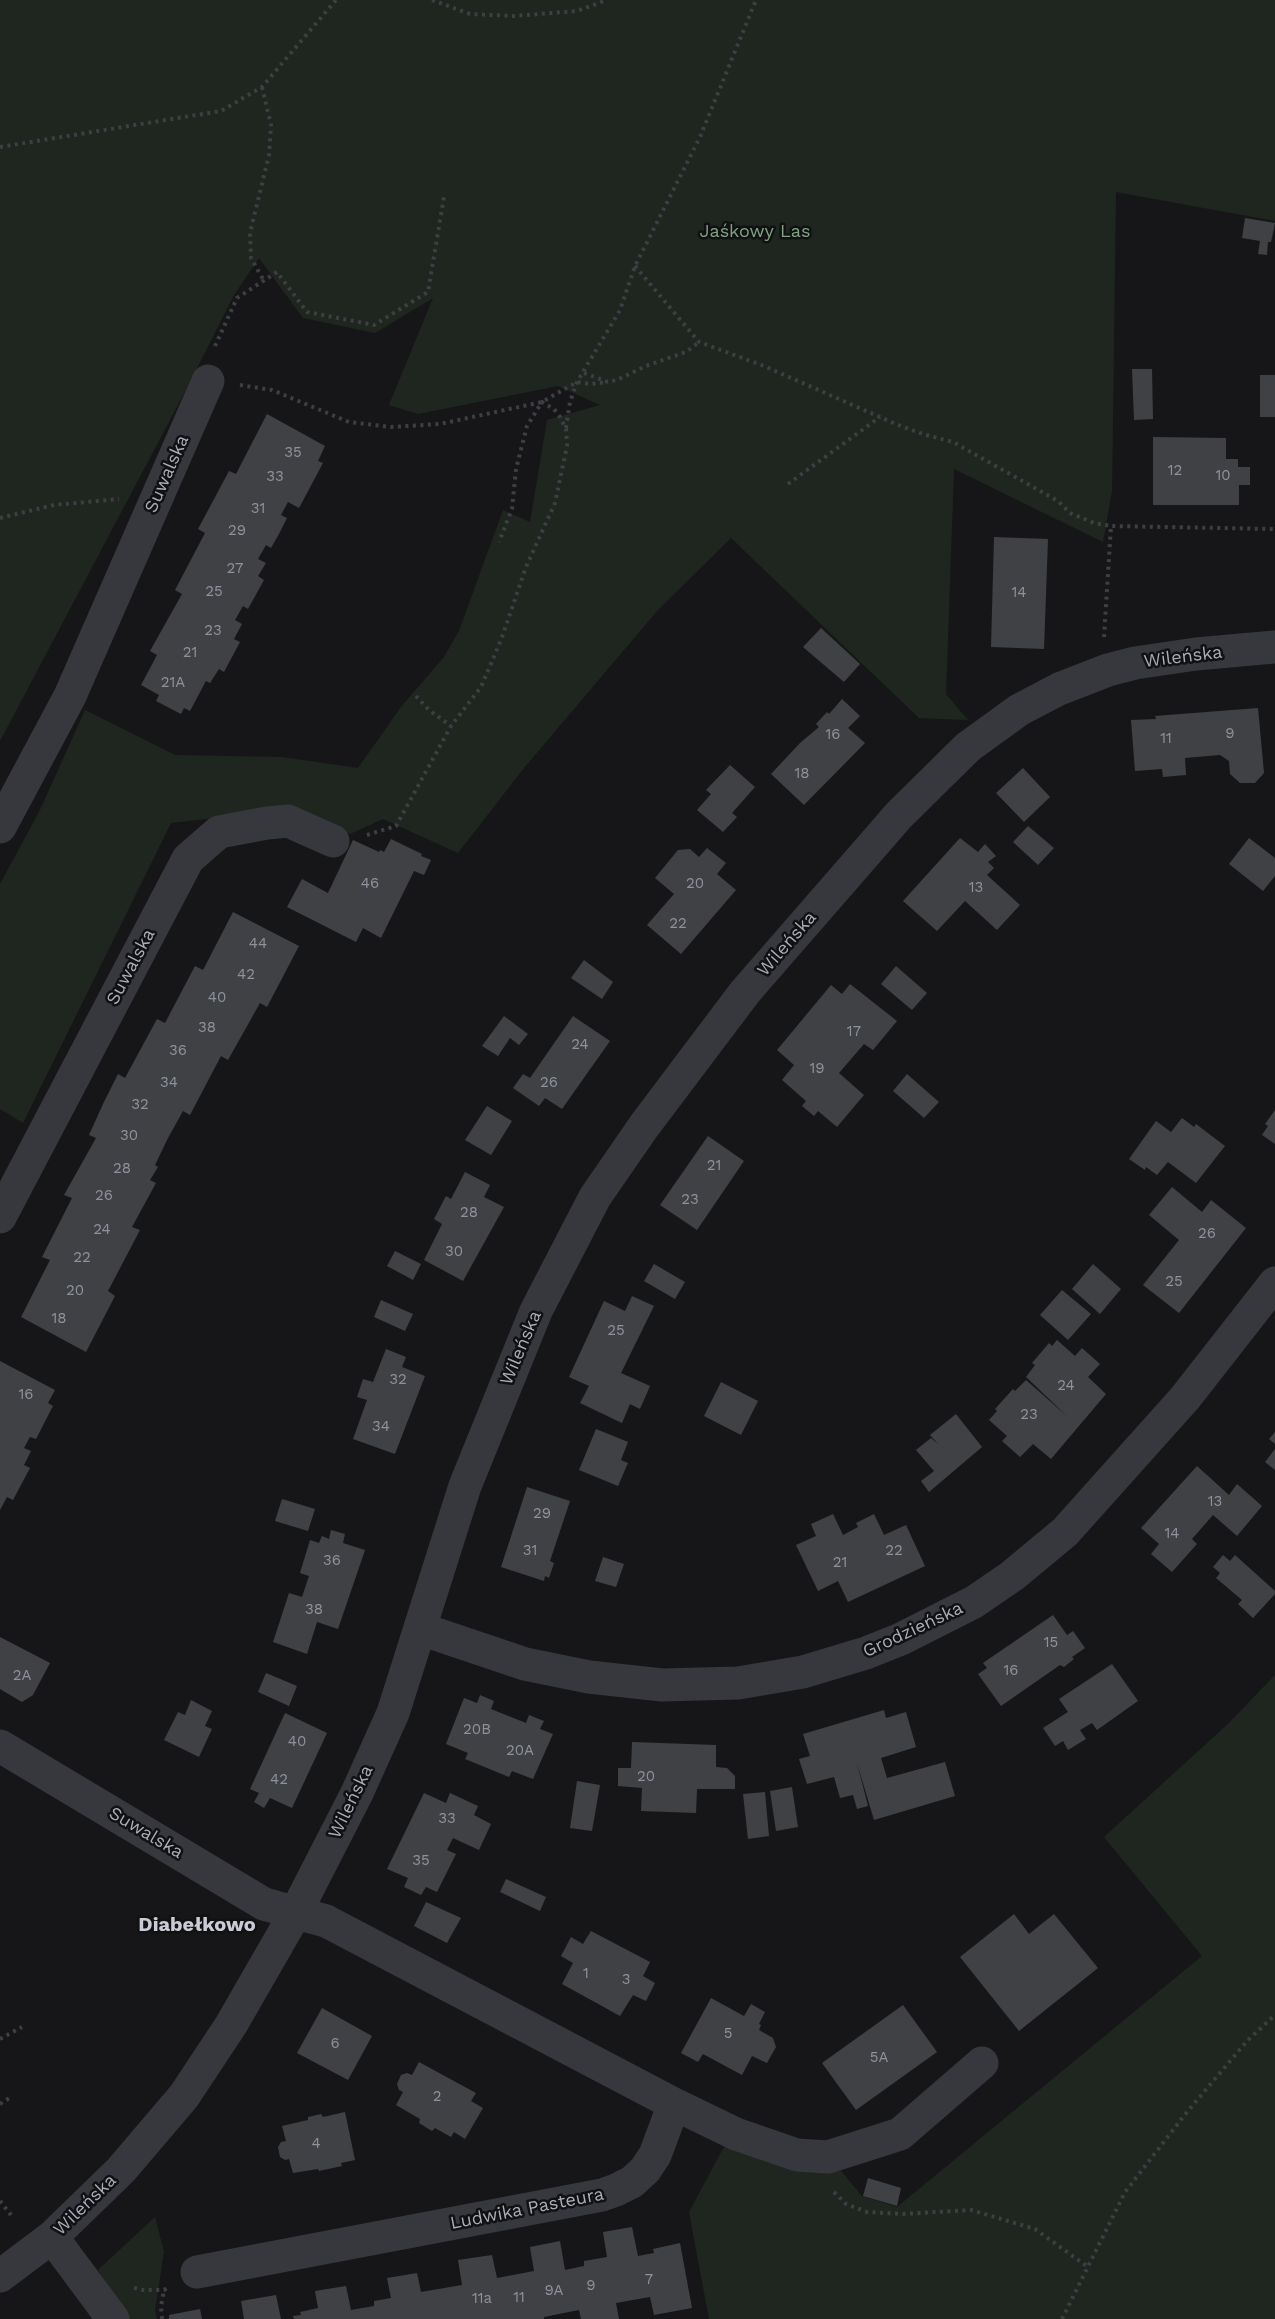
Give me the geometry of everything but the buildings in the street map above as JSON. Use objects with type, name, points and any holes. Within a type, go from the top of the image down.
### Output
[{"type":"street","name":"Suwalska","points":[[0,827],[70,696],[156,500],[211,365]]},
{"type":"street","name":"Wileńska","points":[[0,2276],[52,2237],[121,2170],[184,2096],[231,2025],[296,1912],[357,1793],[393,1713],[465,1486],[536,1311],[595,1197],[644,1126],[745,992],[899,815],[968,747],[1019,710],[1059,689],[1108,670],[1136,663],[1196,654],[1275,647]]},
{"type":"street","name":"Suwalska","points":[[0,1217],[188,859],[219,832],[267,823],[288,821],[333,841]]},
{"type":"street","name":"Grodzieńska","points":[[421,1629],[525,1664],[589,1677],[662,1685],[738,1683],[803,1672],[866,1653],[901,1639],[974,1602],[1012,1576],[1065,1532],[1185,1398],[1275,1283]]},
{"type":"street","name":"Suwalska","points":[[0,1746],[264,1904],[296,1912]]},
{"type":"street","points":[[296,1912],[326,1921],[674,2104],[736,2134],[797,2155],[828,2157],[900,2134],[982,2063]]},
{"type":"street","name":"Ludwika Pasteura","points":[[197,2272],[602,2195],[632,2182],[645,2170],[655,2155],[674,2104]]},
{"type":"street","points":[[52,2237],[113,2319]]},
{"type":"path","points":[[0,147],[221,111],[262,87],[336,0]]},
{"type":"path","points":[[432,0],[470,14],[514,16],[577,11],[607,0]]},
{"type":"path","points":[[444,197],[428,292],[374,325],[307,312],[278,273],[237,298],[211,365],[349,422],[391,427],[440,424],[542,402],[577,382],[584,374],[620,310],[635,267],[700,137],[756,0]]},
{"type":"path","points":[[262,87],[271,125],[269,155],[250,233],[251,258],[264,281]]},
{"type":"path","points":[[635,267],[699,342],[764,366],[926,435],[953,442],[1058,501],[1070,513],[1094,523],[1111,526],[1275,529]]},
{"type":"path","points":[[577,382],[590,384],[608,382],[686,352],[699,342]]},
{"type":"path","points":[[584,374],[608,382]]},
{"type":"path","points":[[333,841],[367,835],[396,826],[451,726],[481,687],[501,640],[526,567],[555,503],[567,446],[566,429],[570,402],[577,382]]},
{"type":"path","points":[[542,402],[554,409],[566,429]]},
{"type":"path","points":[[499,542],[512,509],[516,469],[527,426],[542,402]]},
{"type":"path","points":[[788,484],[881,417]]},
{"type":"path","points":[[0,518],[54,505],[107,499],[156,500]]},
{"type":"path","points":[[1108,670],[1102,654],[1111,526]]},
{"type":"path","points":[[416,696],[429,710],[451,726]]},
{"type":"path","points":[[1062,2319],[1125,2192],[1187,2112],[1248,2041],[1275,2015]]},
{"type":"path","points":[[0,2039],[22,2027]]},
{"type":"path","points":[[0,2104],[11,2097]]},
{"type":"path","points":[[797,2155],[846,2204],[867,2212],[903,2214],[971,2210],[1035,2229],[1088,2267]]},
{"type":"path","points":[[0,2201],[11,2216]]},
{"type":"path","points":[[88,2286],[103,2280],[143,2290],[164,2290],[197,2272]]},
{"type":"path","points":[[162,2319],[161,2306],[164,2290]]},
{"type":"green space","name":"Jaśkowy Las","points":[[0,0],[1275,0],[1275,221],[1116,192],[1112,491],[1103,542],[954,469],[946,694],[968,720],[919,718],[731,538],[657,611],[524,768],[458,853],[383,819],[350,834],[294,809],[171,823],[23,1123],[0,1109],[0,884],[40,810],[85,710],[175,755],[282,757],[358,768],[401,707],[444,657],[459,631],[503,510],[530,522],[547,420],[600,405],[558,386],[418,414],[389,405],[433,298],[375,333],[303,318],[259,258],[234,295],[0,741]]},
{"type":"green space","points":[[1275,1675],[1275,2319],[709,2319],[689,2212],[725,2145],[801,2169],[841,2171],[862,2196],[897,2207],[1202,1956],[1104,1837],[1229,1723]]},
{"type":"green space","points":[[155,2217],[164,2252],[155,2310],[157,2319],[127,2319],[98,2270]]},
{"type":"district","name":"Diabełkowo","points":[[197,1925]]}]
